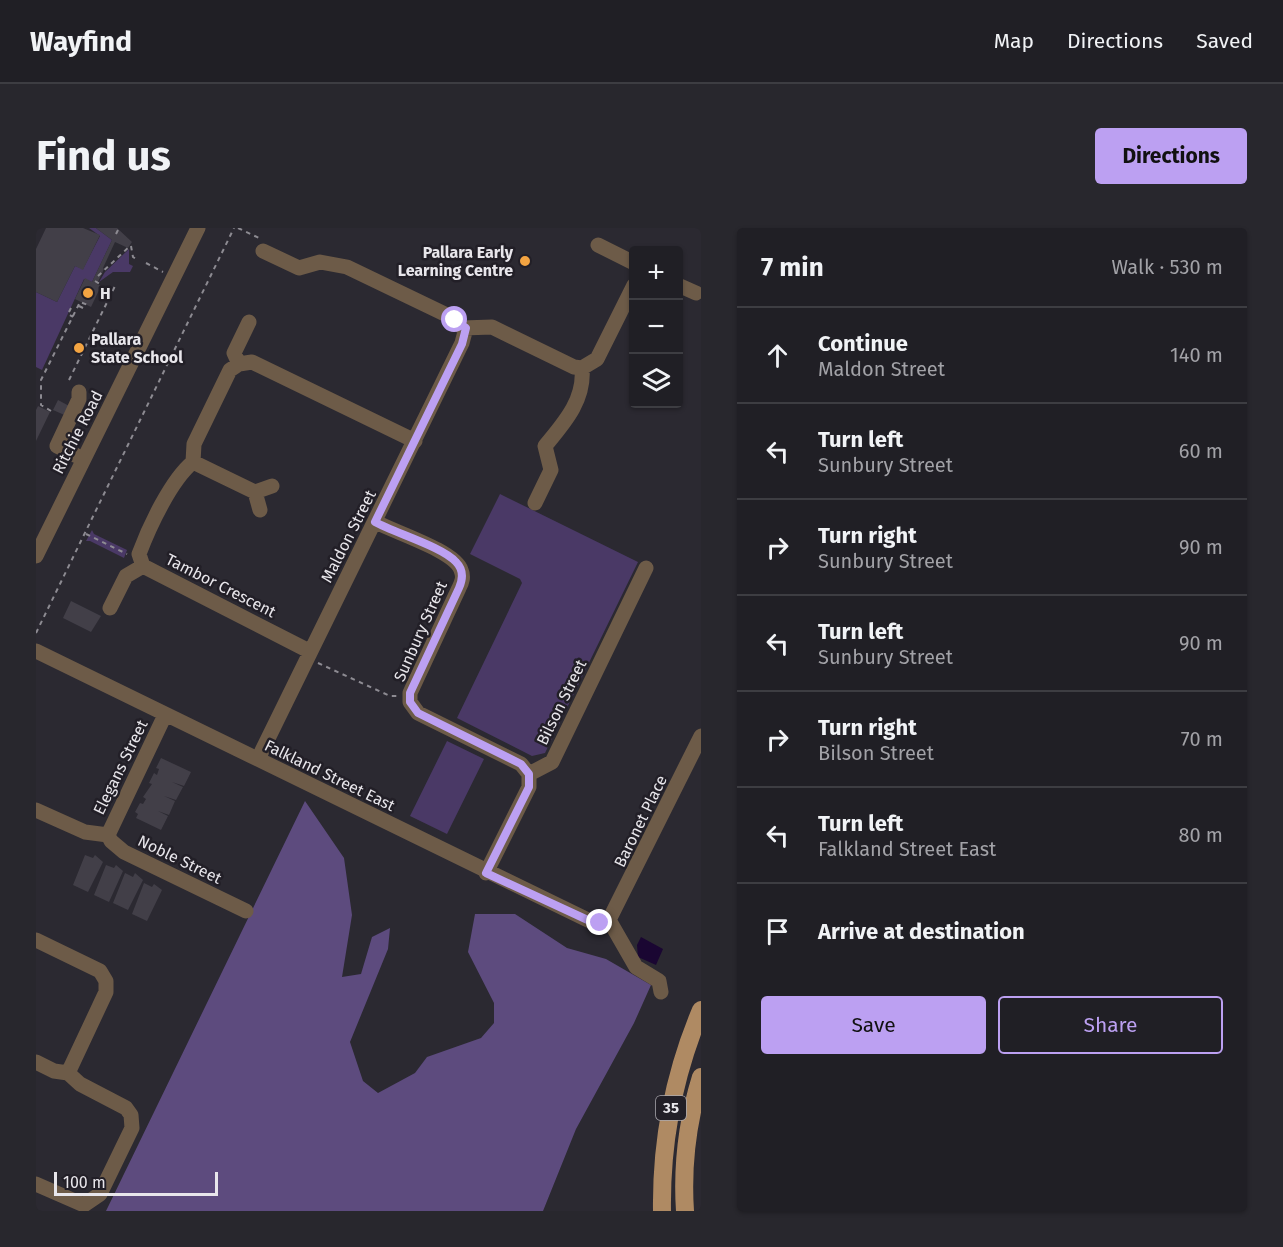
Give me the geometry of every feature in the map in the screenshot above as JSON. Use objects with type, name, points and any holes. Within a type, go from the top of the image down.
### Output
[{"type":"main road","name":"35","points":[[662,1211],[664,1152],[671,1105],[686,1050],[701,1010]]},
{"type":"main road","name":"35","points":[[685,1211],[686,1155],[692,1111],[701,1077]]},
{"type":"street","name":"Ritchie Road","points":[[36,556],[41,531],[83,459],[198,228]]},
{"type":"street","points":[[598,245],[629,261]]},
{"type":"street","points":[[263,251],[299,268],[320,262],[355,270],[451,317],[466,328],[492,327],[574,367],[582,368],[597,359],[629,293]]},
{"type":"street","points":[[683,287],[696,293]]},
{"type":"street","points":[[249,322],[234,352],[239,364],[252,362],[415,441]]},
{"type":"street","name":"Maldon Street","points":[[258,759],[311,656],[462,344],[466,328]]},
{"type":"street","name":"Tambor Crescent","points":[[239,364],[230,370],[194,444],[193,462],[182,471],[144,539],[139,554],[143,566],[311,656]]},
{"type":"street","points":[[535,503],[551,470],[545,446],[568,418],[582,389],[582,368]]},
{"type":"street","points":[[79,392],[79,399],[57,446],[83,459]]},
{"type":"street","points":[[193,462],[255,492],[272,486]]},
{"type":"street","points":[[255,492],[260,510]]},
{"type":"street","name":"Sunbury Street","points":[[375,522],[449,556],[461,569],[463,578],[410,693],[410,702],[418,713],[521,764],[529,774]]},
{"type":"street","points":[[110,608],[126,576],[143,566]]},
{"type":"street","name":"Bilson Street","points":[[529,774],[552,762],[646,568]]},
{"type":"street","name":"Falkland Street East","points":[[36,651],[486,873],[592,922],[609,920]]},
{"type":"street","name":"Elegans Street","points":[[108,835],[165,715]]},
{"type":"street","name":"Baronet Place","points":[[609,920],[701,736]]},
{"type":"street","points":[[486,873],[529,787],[529,774]]},
{"type":"street","points":[[36,810],[85,832],[108,835]]},
{"type":"street","name":"Noble Street","points":[[108,835],[111,842],[124,852],[246,911]]},
{"type":"street","points":[[609,920],[636,967],[658,981],[661,992]]},
{"type":"street","points":[[36,939],[100,971],[106,981],[106,992],[68,1073]]},
{"type":"street","points":[[36,1062],[54,1071],[68,1073],[80,1084],[126,1108],[131,1115],[132,1128],[100,1194],[85,1208],[36,1184]]},
{"type":"path","points":[[116,234],[119,228]]},
{"type":"path","points":[[36,633],[236,228],[266,242],[263,251]]},
{"type":"path","points":[[98,276],[130,245],[133,257],[136,259]]},
{"type":"path","points":[[146,263],[163,272]]},
{"type":"path","points":[[95,281],[100,284]]},
{"type":"path","points":[[69,380],[116,284]]},
{"type":"path","points":[[108,288],[113,290]]},
{"type":"path","points":[[51,411],[42,405],[41,380],[80,302],[88,305]]},
{"type":"path","points":[[78,306],[87,310]]},
{"type":"path","points":[[71,308],[68,314],[73,317]]},
{"type":"path","points":[[311,656],[390,696],[399,696],[401,700]]},
{"type":"shaded area","points":[[89,228],[96,228],[112,240],[92,282],[84,279],[42,370],[36,367],[36,292],[57,302],[75,266],[83,269],[100,236]]},
{"type":"shaded area","points":[[129,249],[129,264],[133,266],[130,272],[113,272],[99,282],[105,272]]},
{"type":"shaded area","points":[[500,494],[638,562],[545,753],[532,756],[457,718],[522,583],[520,579],[470,554]]},
{"type":"shaded area","points":[[92,530],[94,534],[127,550],[124,558],[86,541]]},
{"type":"shaded area","points":[[447,741],[484,759],[447,834],[410,816]]},
{"type":"shaded area","points":[[305,801],[344,858],[352,915],[342,977],[361,974],[372,937],[390,928],[388,949],[350,1042],[363,1081],[378,1093],[415,1073],[427,1057],[481,1038],[494,1023],[494,1003],[468,952],[475,914],[515,914],[567,948],[606,959],[651,985],[634,1023],[576,1129],[543,1211],[106,1211]]},
{"type":"shaded area","points":[[641,937],[663,949],[656,965],[638,957],[637,945]]},
{"type":"building","points":[[46,228],[83,228],[100,235],[83,270],[75,266],[57,302],[36,292],[36,249]]},
{"type":"building","points":[[96,228],[117,228],[132,242],[128,248],[115,242],[97,284],[101,286],[91,307],[75,299],[85,278],[92,282],[112,240]]},
{"type":"building","points":[[58,400],[73,408],[69,417],[53,410]]},
{"type":"building","points":[[38,406],[50,412],[36,441],[36,410]]},
{"type":"building","points":[[71,601],[101,616],[91,632],[63,618]]},
{"type":"building","points":[[161,758],[191,772],[184,786],[172,782],[183,787],[176,800],[164,796],[175,801],[169,815],[158,811],[168,816],[161,830],[136,818],[138,814],[135,812],[140,803],[143,804],[146,799],[143,797],[152,784],[149,783],[154,773],[157,775],[159,769],[156,768]]},
{"type":"building","points":[[85,855],[93,858],[95,855],[103,862],[88,892],[73,885]]},
{"type":"building","points":[[106,865],[114,868],[116,865],[123,871],[109,902],[94,895]]},
{"type":"building","points":[[125,873],[133,877],[135,873],[143,880],[128,910],[113,903]]},
{"type":"building","points":[[144,883],[152,887],[154,884],[162,890],[147,921],[132,914]]},
{"type":"place","name":"Pallara Early Learning Centre","points":[[525,261]]},
{"type":"place","name":"H","points":[[88,293]]},
{"type":"place","name":"Pallara State School","points":[[79,348]]},
{"type":"route","points":[[455,320],[459,326],[466,328],[462,344],[375,522],[449,556],[457,562],[463,578],[410,693],[410,702],[418,713],[521,764],[529,774],[529,787],[486,873],[592,922],[600,923]]}]
